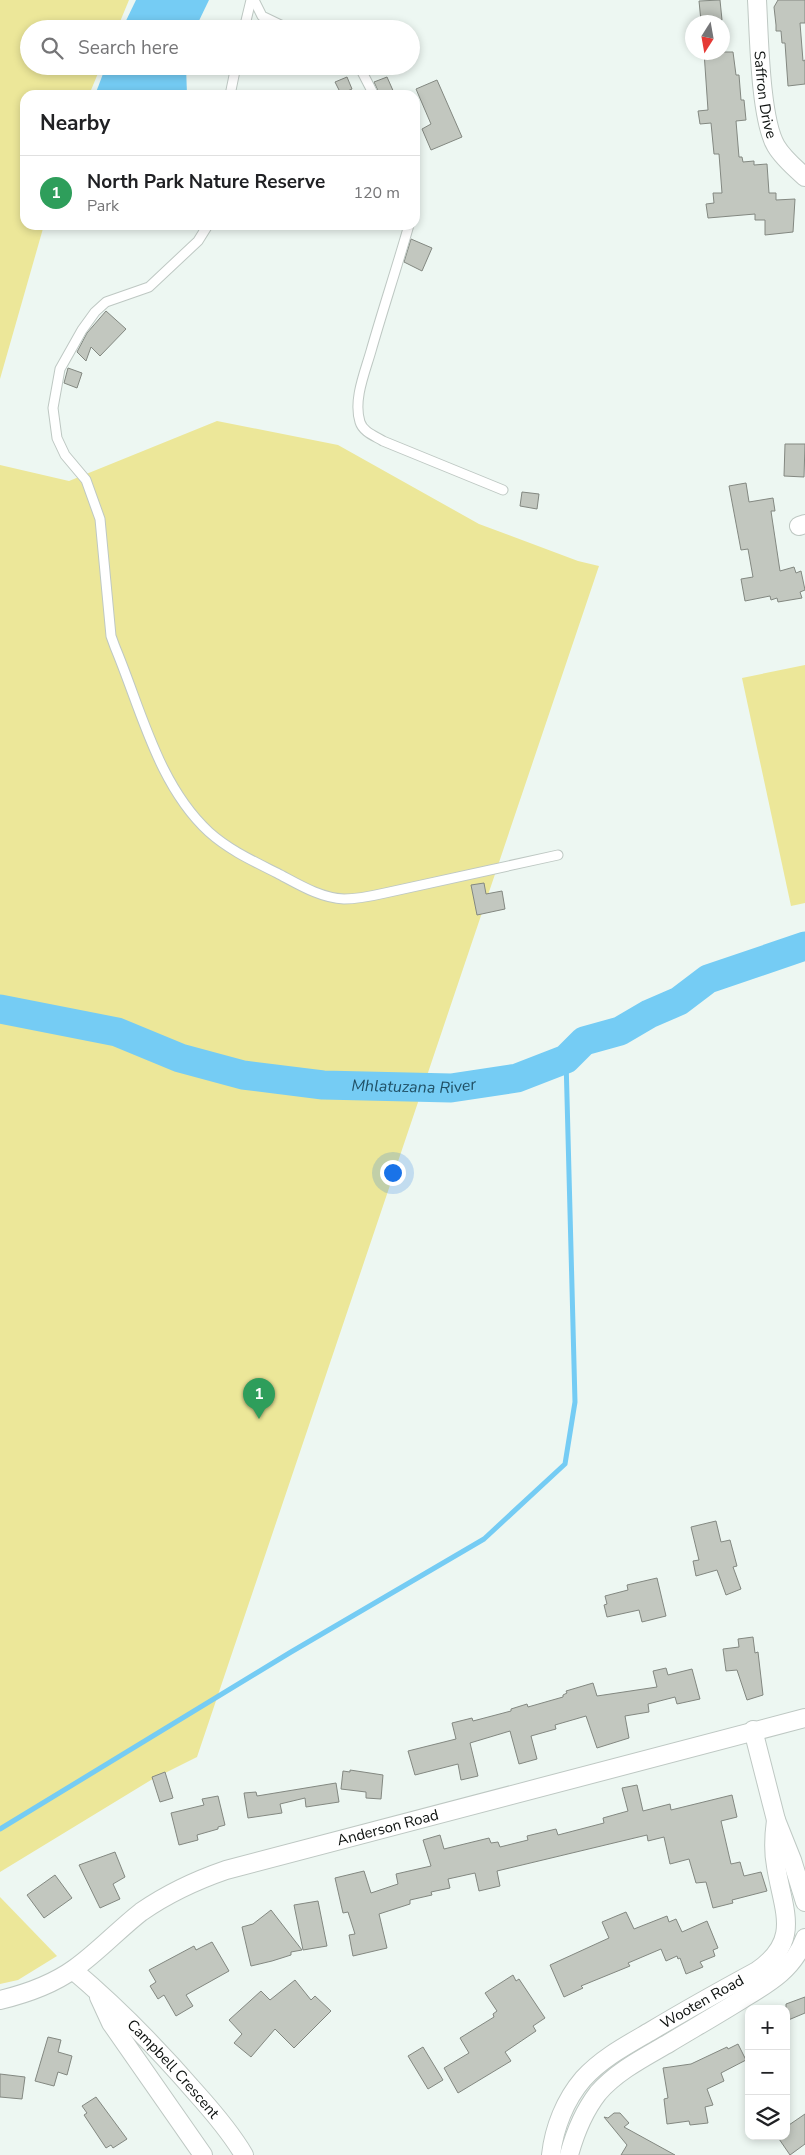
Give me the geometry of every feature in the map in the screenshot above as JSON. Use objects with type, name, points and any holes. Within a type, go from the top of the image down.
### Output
[{"type":"street","name":"Saffron Drive","points":[[757,0],[761,67],[769,130],[775,146],[805,177]]},
{"type":"street","name":"Anderson Road","points":[[0,2000],[25,1993],[73,1970],[142,1912],[203,1878],[226,1870],[805,1718]]},
{"type":"street","name":"Wooten Road","points":[[754,1730],[776,1820],[792,1860],[805,1902]]},
{"type":"street","name":"Wooten Road","points":[[551,2155],[556,2130],[570,2098],[583,2080],[599,2064],[661,2025],[758,1971],[772,1961],[779,1952],[786,1932],[786,1919],[776,1865],[774,1836],[776,1820]]},
{"type":"street","name":"Wooten Road","points":[[569,2155],[575,2135],[588,2109],[610,2081],[642,2059],[772,1981],[793,1963],[805,1938]]},
{"type":"street","name":"Campbell Crescent","points":[[73,1970],[96,1989],[175,2068],[217,2117],[244,2155]]},
{"type":"street","name":"Campbell Crescent","points":[[96,1989],[110,2022],[203,2155]]},
{"type":"lane","points":[[247,20],[253,0]]},
{"type":"lane","points":[[253,0],[262,16],[270,20]]},
{"type":"lane","points":[[231,90],[234,75]]},
{"type":"lane","points":[[364,75],[371,90]]},
{"type":"lane","points":[[205,230],[198,241],[149,287],[106,302],[95,312],[82,330],[60,369],[53,408],[60,447],[86,480],[98,512],[110,626],[115,647],[159,759],[178,793],[194,817],[208,832],[229,848],[294,882],[325,896],[336,898],[361,898],[558,855]]},
{"type":"lane","points":[[406,230],[360,390],[358,411],[360,424],[366,431],[383,441],[503,490]]},
{"type":"shaded area","points":[[0,0],[129,0],[121,20],[20,20],[20,75],[97,75],[91,90],[20,90],[20,230],[43,230],[0,379]]},
{"type":"shaded area","points":[[217,421],[338,445],[479,524],[578,561],[599,566],[197,1757],[151,1780],[0,1872],[0,465],[69,481]]},
{"type":"shaded area","points":[[805,665],[805,903],[791,906],[742,678]]},
{"type":"shaded area","points":[[0,1897],[57,1956],[18,1980],[0,1984]]},
{"type":"water","points":[[136,0],[209,0],[199,20],[126,20]]},
{"type":"water","points":[[103,75],[186,75],[187,90],[97,90]]},
{"type":"building","points":[[720,0],[722,15],[700,15],[699,1]]},
{"type":"building","points":[[778,0],[805,0],[805,23],[800,23],[803,61],[805,60],[805,84],[788,86],[785,43],[782,43],[781,31],[776,31],[774,7]]},
{"type":"building","points":[[730,52],[733,52],[736,75],[739,75],[741,100],[744,100],[746,120],[736,121],[739,157],[742,157],[743,162],[754,161],[754,165],[767,164],[769,193],[776,193],[776,200],[795,199],[793,232],[765,235],[765,220],[755,220],[755,214],[708,218],[706,204],[714,203],[713,193],[722,193],[719,154],[714,154],[711,123],[700,124],[698,111],[708,110],[705,60],[730,60]]},
{"type":"building","points":[[347,77],[352,89],[339,90],[335,82]]},
{"type":"building","points":[[387,77],[393,90],[378,90],[374,82]]},
{"type":"building","points":[[437,80],[462,137],[431,150],[422,129],[431,124],[420,98],[420,90],[416,89]]},
{"type":"building","points":[[411,239],[432,248],[422,271],[404,262]]},
{"type":"building","points":[[106,311],[126,329],[100,356],[91,347],[86,361],[77,352],[87,333]]},
{"type":"building","points":[[68,368],[82,373],[77,388],[64,383]]},
{"type":"building","points":[[785,444],[805,444],[804,477],[784,476]]},
{"type":"building","points":[[746,483],[749,502],[773,498],[775,511],[771,511],[780,571],[794,567],[796,573],[801,571],[805,590],[800,592],[802,598],[778,602],[777,598],[771,600],[770,596],[745,601],[741,579],[753,577],[748,549],[741,550],[729,486]]},
{"type":"building","points":[[522,492],[539,494],[537,509],[520,506]]},
{"type":"building","points":[[484,883],[486,894],[502,891],[505,909],[477,915],[471,885]]},
{"type":"building","points":[[716,1521],[721,1542],[730,1540],[737,1566],[733,1567],[741,1589],[726,1595],[717,1570],[696,1576],[693,1561],[699,1560],[691,1527]]},
{"type":"building","points":[[657,1578],[666,1616],[642,1622],[639,1610],[607,1617],[604,1605],[607,1604],[605,1596],[628,1590],[627,1585]]},
{"type":"building","points":[[753,1637],[755,1653],[758,1652],[763,1695],[747,1700],[737,1670],[726,1671],[723,1649],[739,1647],[738,1639]]},
{"type":"building","points":[[666,1668],[668,1675],[692,1669],[700,1699],[677,1704],[675,1697],[648,1704],[649,1712],[625,1716],[629,1738],[597,1748],[586,1716],[555,1725],[556,1729],[531,1736],[537,1759],[519,1764],[510,1731],[470,1743],[478,1776],[461,1780],[458,1764],[415,1775],[408,1751],[456,1739],[452,1723],[472,1718],[473,1721],[511,1711],[511,1709],[527,1704],[528,1707],[563,1697],[567,1693],[566,1691],[593,1683],[597,1696],[657,1687],[653,1671]]},
{"type":"building","points":[[350,1770],[383,1775],[381,1799],[366,1798],[366,1792],[341,1789],[343,1771],[350,1772]]},
{"type":"building","points":[[165,1772],[173,1798],[160,1802],[152,1777]]},
{"type":"building","points":[[336,1783],[339,1802],[306,1807],[305,1798],[280,1804],[282,1813],[248,1818],[244,1793],[256,1792],[257,1796]]},
{"type":"building","points":[[637,1785],[643,1811],[670,1804],[671,1810],[732,1795],[737,1817],[721,1821],[731,1864],[740,1862],[744,1876],[761,1872],[767,1891],[732,1900],[733,1903],[713,1908],[706,1882],[696,1883],[689,1859],[670,1864],[664,1837],[648,1841],[647,1835],[497,1871],[500,1886],[479,1891],[475,1873],[448,1879],[450,1888],[431,1892],[432,1895],[410,1900],[410,1904],[379,1914],[387,1948],[353,1956],[349,1935],[355,1934],[348,1912],[343,1913],[335,1878],[364,1871],[371,1893],[398,1884],[396,1874],[431,1866],[423,1840],[440,1835],[444,1849],[489,1838],[491,1843],[498,1842],[500,1847],[528,1840],[527,1836],[556,1829],[558,1835],[604,1823],[603,1818],[628,1811],[622,1788]]},
{"type":"building","points":[[218,1796],[225,1825],[197,1835],[198,1840],[179,1845],[171,1813],[204,1805],[202,1799]]},
{"type":"building","points":[[115,1852],[125,1877],[113,1884],[120,1899],[100,1908],[79,1865]]},
{"type":"building","points":[[55,1875],[72,1898],[44,1918],[27,1895]]},
{"type":"building","points":[[318,1901],[327,1946],[303,1950],[294,1905]]},
{"type":"building","points":[[271,1910],[302,1950],[291,1952],[291,1955],[272,1961],[251,1966],[242,1927],[253,1924]]},
{"type":"building","points":[[626,1912],[634,1929],[667,1916],[669,1922],[676,1919],[682,1932],[707,1921],[718,1948],[713,1950],[715,1956],[700,1962],[703,1967],[686,1974],[680,1958],[678,1959],[677,1956],[666,1961],[661,1949],[628,1963],[630,1966],[581,1986],[583,1988],[564,1997],[550,1965],[609,1938],[602,1922]]},
{"type":"building","points":[[212,1942],[229,1971],[186,1995],[193,2006],[176,2016],[164,1995],[158,1999],[150,1986],[156,1982],[149,1970],[194,1946],[196,1950]]},
{"type":"building","points":[[513,1975],[516,1981],[519,1979],[545,2018],[533,2026],[536,2031],[505,2052],[511,2061],[458,2093],[444,2068],[469,2053],[460,2038],[494,2017],[493,2014],[497,2011],[485,1993]]},
{"type":"building","points":[[295,1980],[311,2000],[315,1996],[331,2011],[294,2048],[275,2029],[251,2057],[234,2043],[242,2034],[229,2020],[261,1991],[270,2000]]},
{"type":"building","points":[[805,1997],[805,2013],[790,2019],[790,2005],[786,2004]]},
{"type":"building","points":[[48,2037],[61,2040],[58,2052],[72,2056],[67,2075],[58,2072],[54,2086],[35,2081]]},
{"type":"building","points":[[738,2044],[745,2061],[721,2073],[724,2081],[707,2089],[713,2105],[705,2107],[708,2123],[690,2125],[689,2121],[667,2124],[664,2099],[668,2098],[663,2068],[691,2064],[727,2047],[728,2049]]},
{"type":"building","points":[[423,2047],[443,2080],[428,2089],[408,2056]]},
{"type":"building","points":[[0,2074],[25,2077],[22,2099],[0,2097]]},
{"type":"building","points":[[96,2097],[127,2139],[113,2148],[111,2145],[106,2148],[84,2115],[87,2113],[82,2106]]},
{"type":"building","points":[[614,2113],[620,2113],[629,2123],[624,2127],[675,2155],[621,2155],[627,2145],[604,2117],[608,2118]]},
{"type":"building","points":[[805,2114],[805,2144],[790,2155],[780,2140],[790,2140],[790,2124]]},
{"type":"waterway","name":"Mhlatuzana River","points":[[0,1009],[117,1032],[180,1058],[243,1075],[323,1085],[451,1088],[517,1078],[566,1059],[584,1041],[620,1031],[649,1014],[679,1001],[708,979],[805,946]]},
{"type":"waterway","points":[[0,1829],[291,1652],[484,1539],[565,1464],[575,1402],[566,1059]]},
{"type":"place","name":"North Park Nature Reserve","points":[[259,1419]]}]
